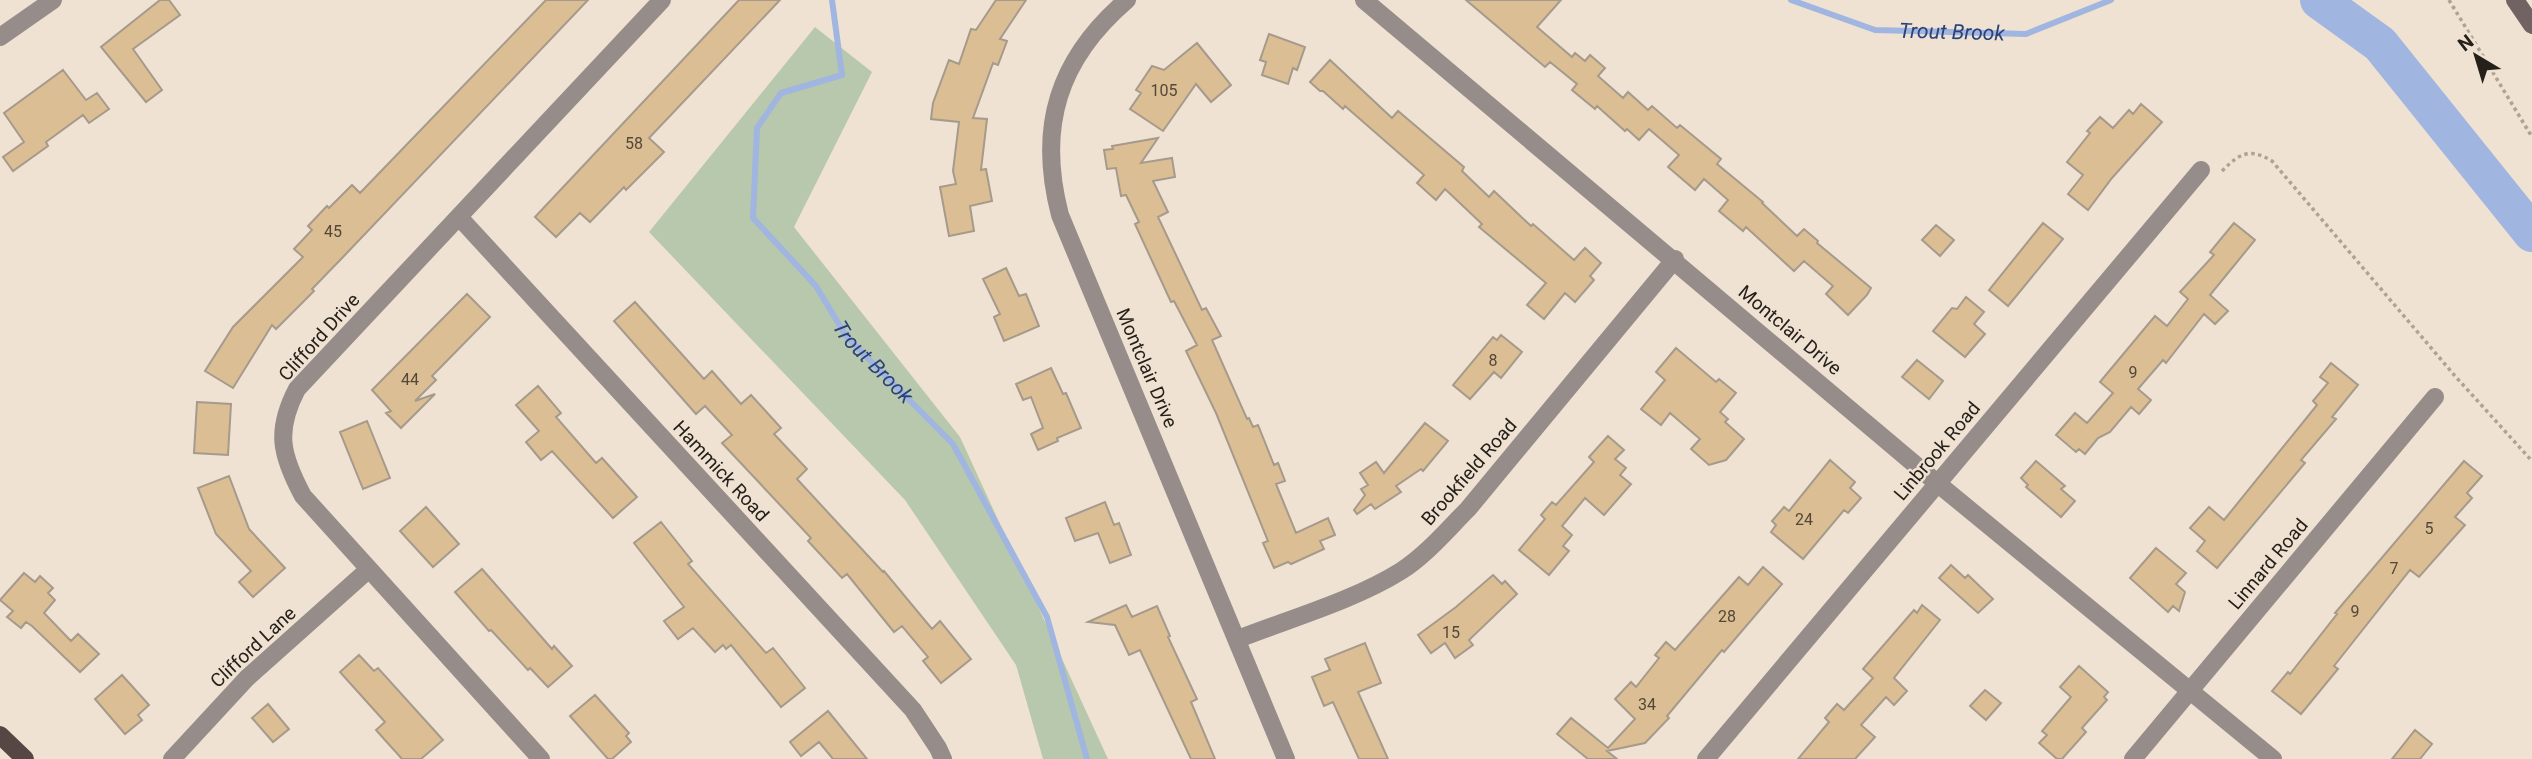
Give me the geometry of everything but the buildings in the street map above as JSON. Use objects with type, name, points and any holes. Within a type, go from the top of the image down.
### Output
[{"type":"main road","points":[[2515,0],[2532,25]]},
{"type":"main road","points":[[0,735],[25,759]]},
{"type":"street","points":[[0,37],[53,0]]},
{"type":"street","name":"Clifford Drive","points":[[541,759],[303,496],[288,468],[283,442],[285,412],[297,389],[663,0]]},
{"type":"street","name":"Montclair Drive","points":[[1127,0],[1083,46],[1061,87],[1051,141],[1055,194],[1060,215],[1286,759]]},
{"type":"street","name":"Montclair Drive","points":[[1364,0],[1937,483],[2273,759]]},
{"type":"street","name":"Linbrook Road","points":[[1706,759],[2201,170]]},
{"type":"street","name":"Hammick Road","points":[[459,217],[912,710],[939,748],[943,759]]},
{"type":"street","name":"Brookfield Road","points":[[1238,639],[1358,592],[1401,570],[1434,543],[1468,509],[1675,260]]},
{"type":"street","name":"Linnard Road","points":[[2133,759],[2435,397]]},
{"type":"street","name":"Clifford Lane","points":[[172,759],[247,678],[369,570]]},
{"type":"path","points":[[2449,0],[2532,137]]},
{"type":"path","points":[[2222,171],[2243,154],[2260,154],[2272,160],[2455,376],[2532,461]]},
{"type":"green space","points":[[815,27],[872,72],[794,227],[960,437],[1108,759],[1043,759],[1016,665],[905,500],[649,232]]},
{"type":"waterway","name":"Trout Brook","points":[[832,0],[842,75],[781,93],[757,128],[753,218],[816,286],[846,336],[953,444],[1047,617],[1087,759]]},
{"type":"waterway","name":"Trout Brook","points":[[1791,0],[1875,30],[2026,34],[2111,0]]},
{"type":"waterway","name":"Trout Brook","points":[[2319,0],[2380,44],[2532,233]]}]
